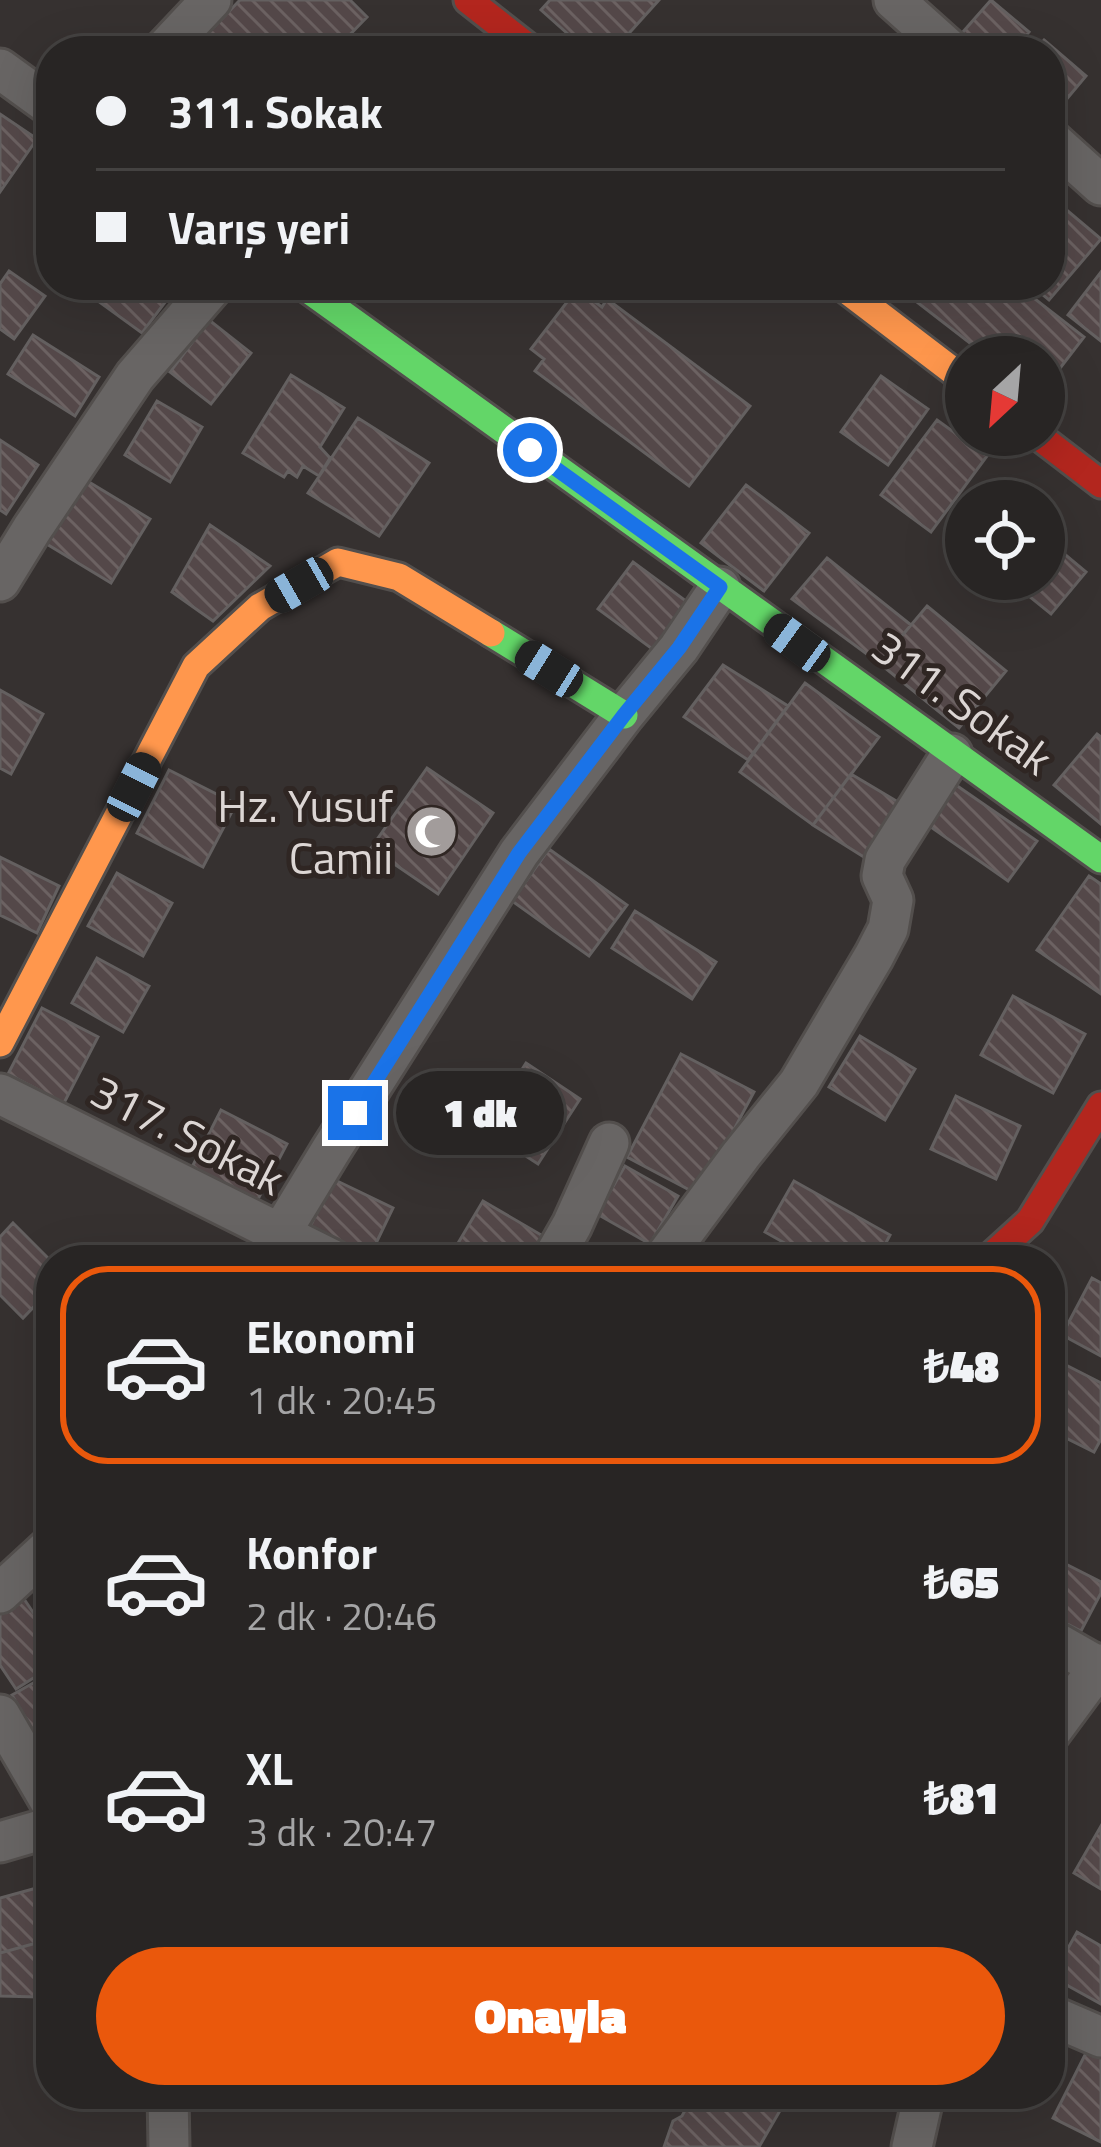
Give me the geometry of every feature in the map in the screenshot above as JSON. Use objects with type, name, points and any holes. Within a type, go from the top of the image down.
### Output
[{"type":"street","points":[[177,36],[211,0]]},
{"type":"street","points":[[468,0],[514,24],[522,36]]},
{"type":"street","points":[[894,0],[934,36]]},
{"type":"street","points":[[0,69],[36,95]]},
{"type":"street","points":[[1065,153],[1101,185]]},
{"type":"street","points":[[0,581],[135,376],[201,300]]},
{"type":"street","name":"311. Sokak","points":[[323,300],[1101,860]]},
{"type":"street","points":[[860,300],[945,365]]},
{"type":"street","points":[[1064,456],[1101,484]]},
{"type":"street","points":[[0,1042],[196,666],[260,608],[338,562],[399,577],[624,715]]},
{"type":"street","points":[[275,1245],[519,853],[679,648],[720,587]]},
{"type":"street","points":[[673,1245],[799,1083],[874,956],[888,929],[893,900],[882,876],[885,860],[952,754]]},
{"type":"street","name":"317. Sokak","points":[[0,1094],[270,1245]]},
{"type":"street","points":[[1003,1245],[1030,1222],[1101,1106]]},
{"type":"street","points":[[561,1245],[609,1143]]},
{"type":"street","points":[[0,1593],[36,1560]]},
{"type":"street","points":[[1065,1647],[1100,1666],[1065,1712]]},
{"type":"street","points":[[0,1715],[36,1777]]},
{"type":"street","points":[[0,1841],[36,1831]]},
{"type":"street","points":[[1065,2021],[1101,2037]]},
{"type":"street","points":[[168,2109],[169,2147]]},
{"type":"street","points":[[912,2147],[920,2109]]},
{"type":"building","points":[[240,0],[350,0],[367,17],[349,36],[205,36]]},
{"type":"building","points":[[550,0],[659,0],[627,36],[570,36],[541,10]]},
{"type":"building","points":[[991,0],[1029,32],[1025,36],[959,36]]},
{"type":"building","points":[[1065,58],[1086,76],[1065,101]]},
{"type":"building","points":[[0,114],[36,140],[0,192]]},
{"type":"building","points":[[1065,209],[1101,239],[1065,281]]},
{"type":"building","points":[[9,271],[36,290],[36,300],[42,300],[14,339],[0,329],[0,284]]},
{"type":"building","points":[[1101,272],[1101,341],[1068,315]]},
{"type":"building","points":[[97,300],[167,300],[142,333]]},
{"type":"building","points":[[569,300],[592,300],[602,307],[608,300],[750,406],[689,486],[535,371],[544,359],[531,349]]},
{"type":"building","points":[[914,300],[1036,300],[1084,337],[1065,362],[1065,336],[961,336]]},
{"type":"building","points":[[209,320],[251,353],[211,404],[170,372]]},
{"type":"building","points":[[33,335],[99,377],[75,416],[8,374]]},
{"type":"building","points":[[291,375],[344,408],[320,447],[330,458],[319,476],[303,466],[297,477],[288,471],[284,477],[243,453]]},
{"type":"building","points":[[881,376],[928,409],[888,465],[841,432]]},
{"type":"building","points":[[157,401],[202,427],[170,482],[125,455]]},
{"type":"building","points":[[358,418],[429,463],[379,536],[308,493]]},
{"type":"building","points":[[937,420],[945,426],[945,456],[987,456],[969,480],[945,480],[945,513],[931,532],[881,495]]},
{"type":"building","points":[[0,440],[38,465],[6,514],[0,510]]},
{"type":"building","points":[[84,479],[150,519],[111,583],[45,543]]},
{"type":"building","points":[[746,485],[809,533],[764,591],[701,543]]},
{"type":"building","points":[[210,525],[270,566],[213,621],[172,592]]},
{"type":"building","points":[[1065,554],[1086,572],[1065,597]]},
{"type":"building","points":[[827,558],[911,625],[879,663],[792,599]]},
{"type":"building","points":[[633,562],[690,604],[655,651],[598,609]]},
{"type":"building","points":[[1034,600],[1063,600],[1051,614]]},
{"type":"building","points":[[927,606],[1006,671],[959,728],[879,663]]},
{"type":"building","points":[[723,665],[788,706],[748,760],[684,717]]},
{"type":"building","points":[[805,683],[879,737],[813,825],[740,772]]},
{"type":"building","points":[[0,690],[43,714],[11,774],[0,768]]},
{"type":"building","points":[[1097,734],[1101,737],[1101,824],[1054,785]]},
{"type":"building","name":"Hz. Yusuf Camii","points":[[427,768],[493,813],[438,894],[371,848]]},
{"type":"building","points":[[169,770],[236,804],[203,867],[137,833]]},
{"type":"building","points":[[851,774],[903,805],[867,859],[813,825]]},
{"type":"building","points":[[953,783],[1037,841],[1008,881],[925,823]]},
{"type":"building","points":[[549,849],[627,905],[589,956],[512,901]]},
{"type":"building","points":[[0,857],[59,886],[37,933],[0,915]]},
{"type":"building","points":[[117,873],[172,903],[143,956],[88,926]]},
{"type":"building","points":[[1089,876],[1101,884],[1101,994],[1037,950]]},
{"type":"building","points":[[635,911],[716,962],[692,999],[612,948]]},
{"type":"building","points":[[97,958],[149,986],[123,1032],[72,1003]]},
{"type":"building","points":[[1013,996],[1085,1034],[1053,1093],[981,1055]]},
{"type":"building","points":[[42,1008],[98,1037],[64,1103],[8,1074]]},
{"type":"building","points":[[860,1036],[915,1069],[885,1120],[829,1087]]},
{"type":"building","points":[[681,1054],[754,1092],[699,1195],[627,1157]]},
{"type":"building","points":[[526,1063],[580,1099],[538,1164],[484,1129]]},
{"type":"building","points":[[956,1096],[1020,1126],[996,1179],[931,1149]]},
{"type":"building","points":[[221,1110],[287,1144],[256,1203],[191,1169]]},
{"type":"building","points":[[625,1166],[678,1196],[650,1244],[597,1214]]},
{"type":"building","points":[[333,1179],[393,1208],[375,1245],[337,1245],[308,1231]]},
{"type":"building","points":[[794,1181],[890,1235],[885,1245],[788,1245],[765,1232]]},
{"type":"building","points":[[483,1201],[548,1239],[544,1245],[457,1245]]},
{"type":"building","points":[[13,1223],[36,1246],[36,1305],[23,1318],[0,1295],[0,1237]]},
{"type":"building","points":[[1092,1278],[1101,1283],[1101,1356],[1065,1337]]},
{"type":"building","points":[[1065,1365],[1101,1383],[1101,1439],[1094,1452],[1065,1438]]},
{"type":"building","points":[[1065,1564],[1101,1582],[1101,1593],[1081,1631],[1065,1623]]},
{"type":"building","points":[[22,1596],[36,1617],[36,1676],[16,1689],[0,1665],[0,1610]]},
{"type":"building","points":[[36,1681],[36,1736],[12,1695]]},
{"type":"building","points":[[1101,1826],[1101,1889],[1074,1873]]},
{"type":"building","points":[[36,1888],[36,1943],[0,1953],[0,1898]]},
{"type":"building","points":[[1077,1932],[1101,1946],[1101,2004],[1065,1984],[1065,1954]]},
{"type":"building","points":[[36,1943],[36,1997],[0,1996],[0,1953]]},
{"type":"building","points":[[1089,2047],[1101,2053],[1101,2142],[1053,2118],[1058,2109],[1065,2109],[1065,2094]]},
{"type":"building","points":[[686,2109],[781,2109],[759,2147],[664,2147],[673,2121]]},
{"type":"traffic: fast","points":[[323,300],[1101,859]]},
{"type":"traffic: fast","points":[[491,633],[624,715]]},
{"type":"traffic: slow","points":[[860,300],[945,365]]},
{"type":"traffic: slow","points":[[0,1043],[196,666],[260,607],[338,562],[399,577],[491,633]]},
{"type":"traffic: jam","points":[[468,0],[514,36]]},
{"type":"traffic: jam","points":[[1064,456],[1101,484]]},
{"type":"traffic: jam","points":[[1004,1245],[1030,1221],[1101,1106]]},
{"type":"place","name":"Hz. Yusuf Camii","points":[[432,831]]},
{"type":"route","points":[[355,1113],[519,853],[679,648],[720,587],[530,450]]}]
